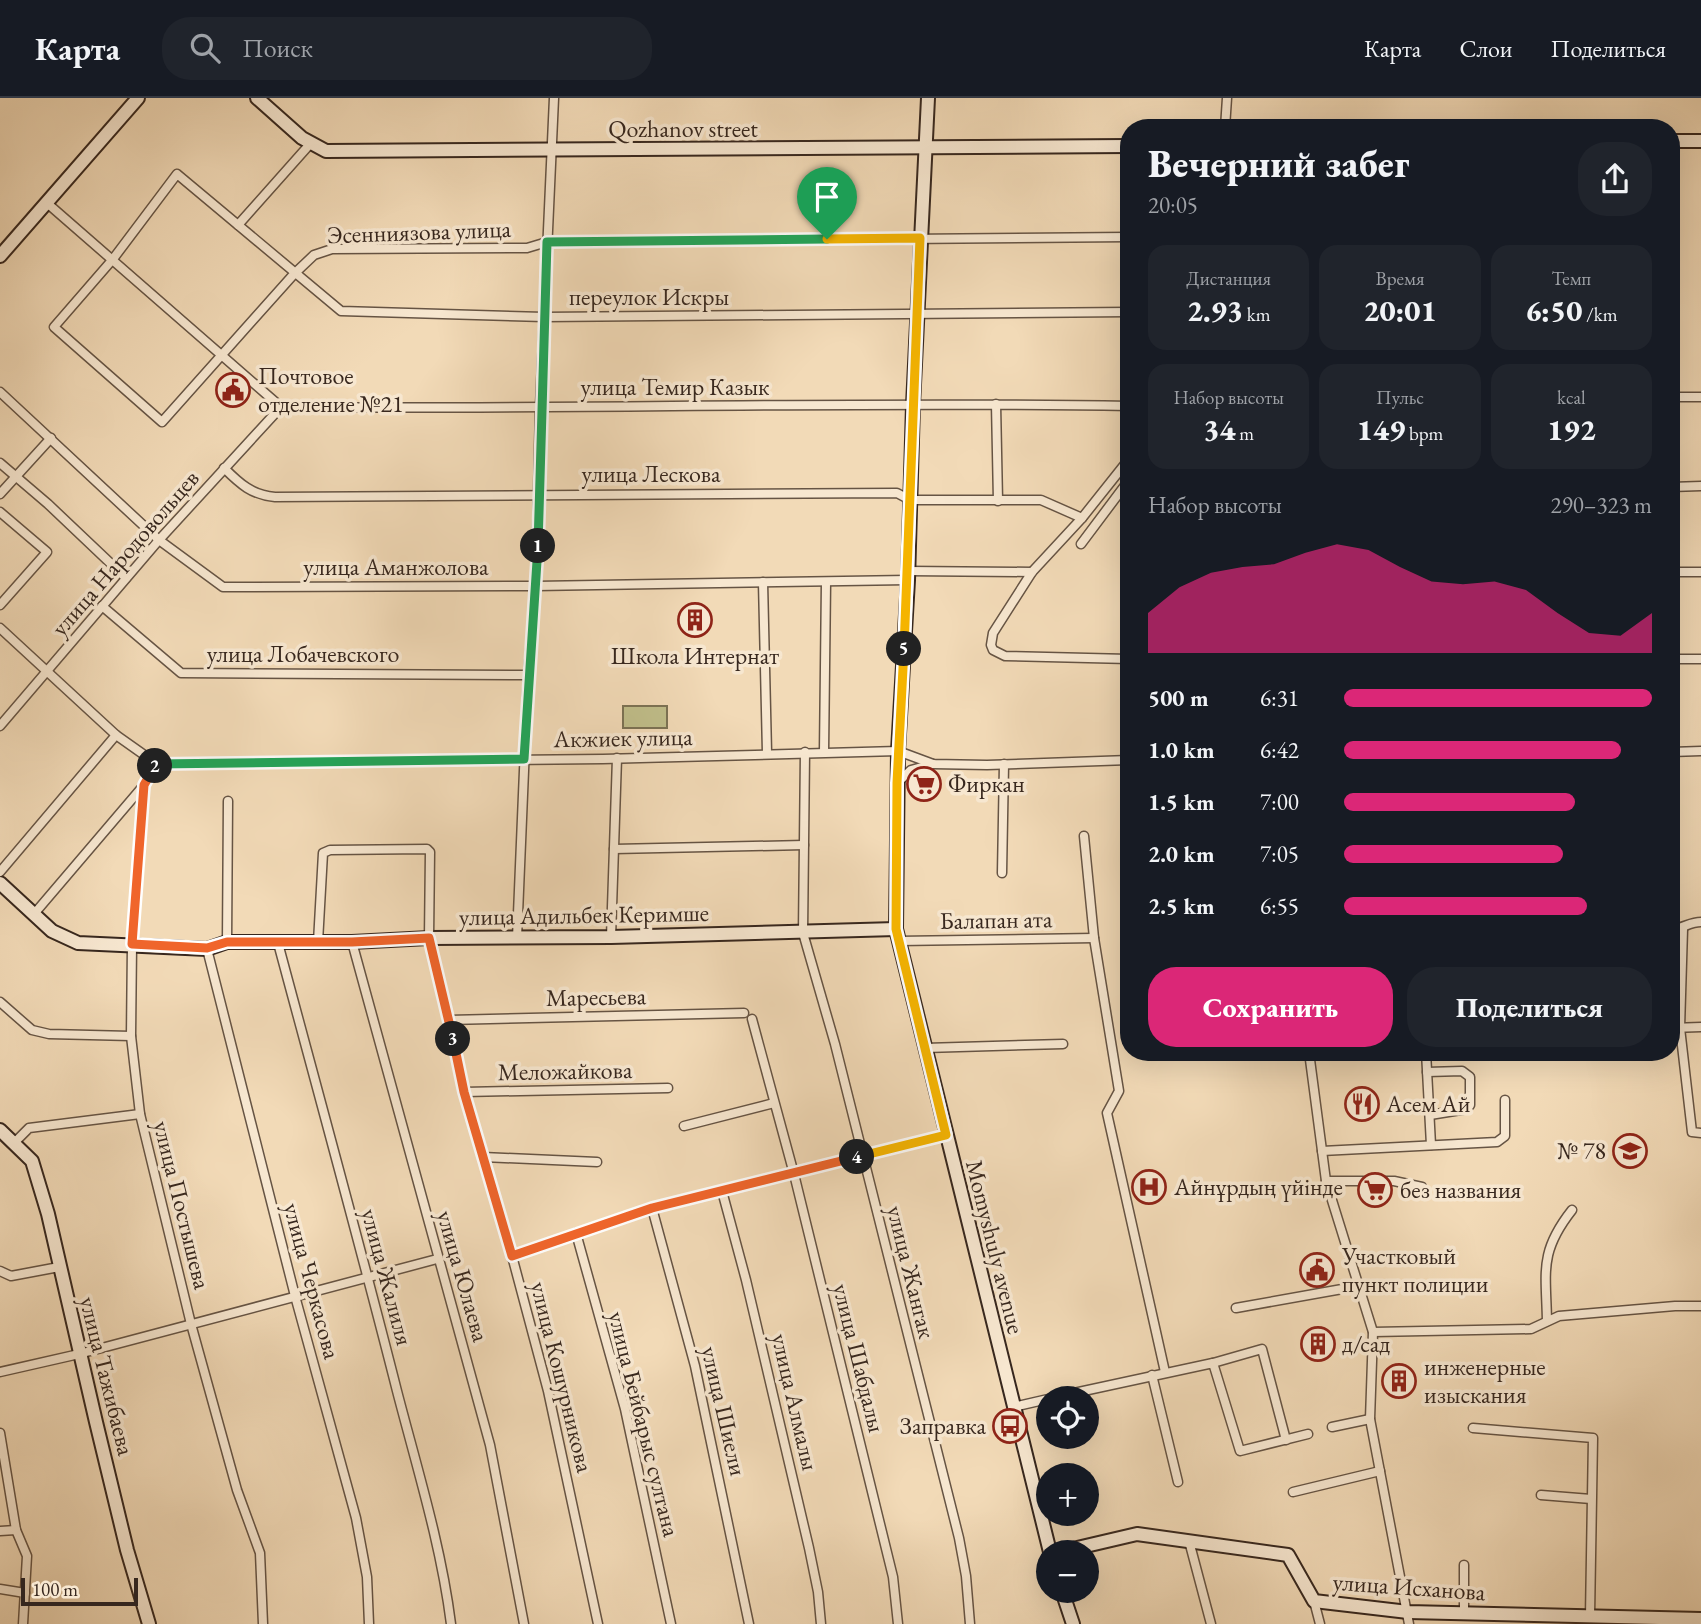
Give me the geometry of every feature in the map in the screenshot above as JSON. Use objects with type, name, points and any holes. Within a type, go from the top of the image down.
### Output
[{"type":"main road","points":[[0,256],[138,98]]},
{"type":"main road","name":"Qozhanov street","points":[[257,98],[310,144],[326,151],[1120,146]]},
{"type":"main road","points":[[925,148],[928,98]]},
{"type":"main road","points":[[1680,141],[1701,141]]},
{"type":"main road","name":"Momyshuly avenue","points":[[925,148],[908,575],[898,751],[897,935],[1047,1540]]},
{"type":"main road","name":"улица Адильбек Керимше","points":[[0,883],[52,931],[78,943],[207,948],[227,942],[352,942],[429,938],[803,933],[897,935]]},
{"type":"main road","name":"улица Тажибаева","points":[[0,1130],[32,1161],[48,1214],[127,1550],[149,1624]]},
{"type":"main road","name":"улица Исханова","points":[[1099,1543],[1137,1534],[1288,1555],[1314,1601],[1408,1618],[1464,1613],[1557,1620],[1590,1616],[1636,1620],[1701,1619]]},
{"type":"main road","points":[[1066,1603],[1073,1624]]},
{"type":"street","points":[[517,938],[528,675],[536,586],[540,407],[554,98]]},
{"type":"street","points":[[1226,119],[1227,98]]},
{"type":"street","points":[[238,225],[310,144]]},
{"type":"street","name":"переулок Искры","points":[[113,259],[177,174],[341,311],[544,317],[1120,312]]},
{"type":"street","points":[[47,203],[282,407]]},
{"type":"street","name":"Эсенниязова улица","points":[[113,259],[54,327],[162,422],[294,274],[314,255],[332,249],[527,248],[547,242],[1120,237]]},
{"type":"street","name":"улица Аманжолова","points":[[0,392],[159,540],[223,587],[826,582],[908,575],[1032,572]]},
{"type":"street","points":[[1680,397],[1701,397]]},
{"type":"street","points":[[996,404],[998,501]]},
{"type":"street","name":"улица Темир Казык","points":[[282,407],[1120,406]]},
{"type":"street","name":"улица Народовольцев","points":[[0,726],[159,540],[282,407]]},
{"type":"street","points":[[0,494],[51,439]]},
{"type":"street","points":[[0,463],[126,578]]},
{"type":"street","name":"улица Лескова","points":[[224,468],[248,490],[264,496],[897,493],[910,500],[1041,500],[1082,518]]},
{"type":"street","points":[[1120,470],[1082,518],[1032,572],[993,633],[991,645],[993,650],[1005,656],[1120,659]]},
{"type":"street","points":[[1680,487],[1701,486]]},
{"type":"street","points":[[1081,544],[1120,492]]},
{"type":"street","points":[[0,512],[47,552],[0,605]]},
{"type":"street","points":[[1680,572],[1701,572]]},
{"type":"street","points":[[763,582],[767,753]]},
{"type":"street","points":[[824,752],[826,582]]},
{"type":"street","name":"улица Лобачевского","points":[[102,606],[181,673],[528,675]]},
{"type":"street","points":[[0,628],[116,735],[157,764],[144,785],[34,914]]},
{"type":"street","points":[[1680,659],[1701,659]]},
{"type":"street","points":[[0,872],[116,735]]},
{"type":"street","name":"Акжиек улица","points":[[157,764],[898,751],[933,764],[1120,760]]},
{"type":"street","points":[[1680,752],[1701,751]]},
{"type":"street","name":"улица Жангак","points":[[805,752],[803,933],[835,1044],[959,1538],[966,1576],[970,1624]]},
{"type":"street","points":[[611,937],[617,758]]},
{"type":"street","points":[[897,783],[911,770],[933,764]]},
{"type":"street","points":[[1002,873],[1004,764]]},
{"type":"street","name":"улица Постышева","points":[[144,785],[132,944],[131,1036],[140,1114],[191,1324],[237,1490],[260,1553],[262,1624]]},
{"type":"street","points":[[227,942],[228,801]]},
{"type":"street","points":[[1084,836],[1094,938],[1119,1091],[1107,1113],[1165,1373]]},
{"type":"street","points":[[614,849],[804,845]]},
{"type":"street","name":"улица Кошурникова","points":[[318,942],[323,853],[330,850],[427,849],[430,852],[429,938],[464,1092],[548,1391],[598,1624]]},
{"type":"street","points":[[1680,971],[1683,929],[1692,922],[1701,922]]},
{"type":"street","name":"Балапан ата","points":[[897,935],[1094,938]]},
{"type":"street","name":"улица Юлаева","points":[[352,942],[490,1444],[524,1624]]},
{"type":"street","name":"улица Жалиля","points":[[278,943],[446,1581],[451,1624]]},
{"type":"street","name":"улица Черкасова","points":[[207,948],[295,1296],[356,1518],[366,1577],[369,1624]]},
{"type":"street","points":[[0,1002],[32,1030],[49,1034],[131,1036]]},
{"type":"street","name":"Маресьева","points":[[449,1020],[744,1013]]},
{"type":"street","name":"улица Шабдалы","points":[[752,1019],[794,1174],[893,1577],[898,1624]]},
{"type":"street","points":[[1680,1028],[1701,1027]]},
{"type":"street","points":[[925,1048],[1063,1044]]},
{"type":"street","points":[[1680,1054],[1692,1132],[1701,1133]]},
{"type":"street","points":[[1310,1061],[1326,1181],[1373,1332],[1370,1419],[1408,1618]]},
{"type":"street","points":[[1426,1061],[1432,1145]]},
{"type":"street","points":[[1427,1072],[1462,1070],[1470,1077],[1468,1110],[1430,1115]]},
{"type":"street","name":"Меложайкова","points":[[464,1092],[668,1088]]},
{"type":"street","points":[[1322,1151],[1497,1142],[1505,1136],[1505,1101]]},
{"type":"street","points":[[684,1126],[774,1102]]},
{"type":"street","points":[[15,1142],[29,1128],[140,1114]]},
{"type":"street","points":[[512,1256],[652,1208],[946,1135]]},
{"type":"street","points":[[483,1157],[597,1162]]},
{"type":"street","points":[[1326,1181],[1394,1181],[1422,1187]]},
{"type":"street","name":"улица Алмалы","points":[[722,1191],[746,1280],[809,1548],[821,1624]]},
{"type":"street","name":"улица Шиели","points":[[652,1208],[695,1366],[749,1624]]},
{"type":"street","points":[[1547,1321],[1545,1258],[1560,1225],[1572,1210]]},
{"type":"street","name":"улица Бейбарыс султана","points":[[576,1233],[625,1409],[671,1624]]},
{"type":"street","points":[[0,1372],[79,1354],[437,1259]]},
{"type":"street","points":[[0,1270],[11,1276],[59,1266]]},
{"type":"street","points":[[1236,1308],[1359,1286]]},
{"type":"street","points":[[1373,1332],[1531,1329],[1559,1316],[1701,1306]]},
{"type":"street","points":[[1099,1388],[1213,1363],[1262,1349],[1286,1440]]},
{"type":"street","points":[[1213,1363],[1240,1451],[1308,1434]]},
{"type":"street","points":[[1152,1376],[1178,1482]]},
{"type":"street","points":[[1013,1407],[1036,1402]]},
{"type":"street","points":[[1332,1427],[1370,1419]]},
{"type":"street","points":[[1473,1429],[1593,1438],[1590,1616]]},
{"type":"street","points":[[0,1433],[16,1530],[27,1556],[23,1624]]},
{"type":"street","points":[[1293,1492],[1380,1471]]},
{"type":"street","points":[[1541,1496],[1591,1499]]},
{"type":"street","points":[[0,1531],[16,1530]]},
{"type":"street","points":[[1189,1541],[1211,1624]]},
{"type":"street","points":[[1464,1565],[1464,1613]]},
{"type":"street","points":[[0,1589],[25,1593]]},
{"type":"street","points":[[1314,1601],[1320,1624]]},
{"type":"shaded area","points":[[623,706],[667,706],[667,728],[623,728]]},
{"type":"place","name":"Почтовое отделение №21","points":[[233,390]]},
{"type":"place","name":"Школа Интернат","points":[[695,620]]},
{"type":"place","name":"Фиркан","points":[[924,784]]},
{"type":"place","name":"Асем Ай","points":[[1362,1104]]},
{"type":"place","name":"№ 78","points":[[1630,1151]]},
{"type":"place","name":"Айнұрдың үйінде","points":[[1149,1187]]},
{"type":"place","name":"без названия","points":[[1375,1190]]},
{"type":"place","name":"Участковый пункт полиции","points":[[1317,1270]]},
{"type":"place","name":"д/сад","points":[[1318,1344]]},
{"type":"place","name":"инженерные изыскания","points":[[1399,1381]]},
{"type":"place","name":"Заправка","points":[[1010,1426]]},
{"type":"route","points":[[920,238],[908,580],[898,751],[896,929],[946,1135],[652,1208],[512,1256],[464,1092],[429,938],[352,942],[227,942],[207,948],[132,944],[144,785],[157,764],[524,759],[536,586],[547,242],[827,239],[920,238]]}]
